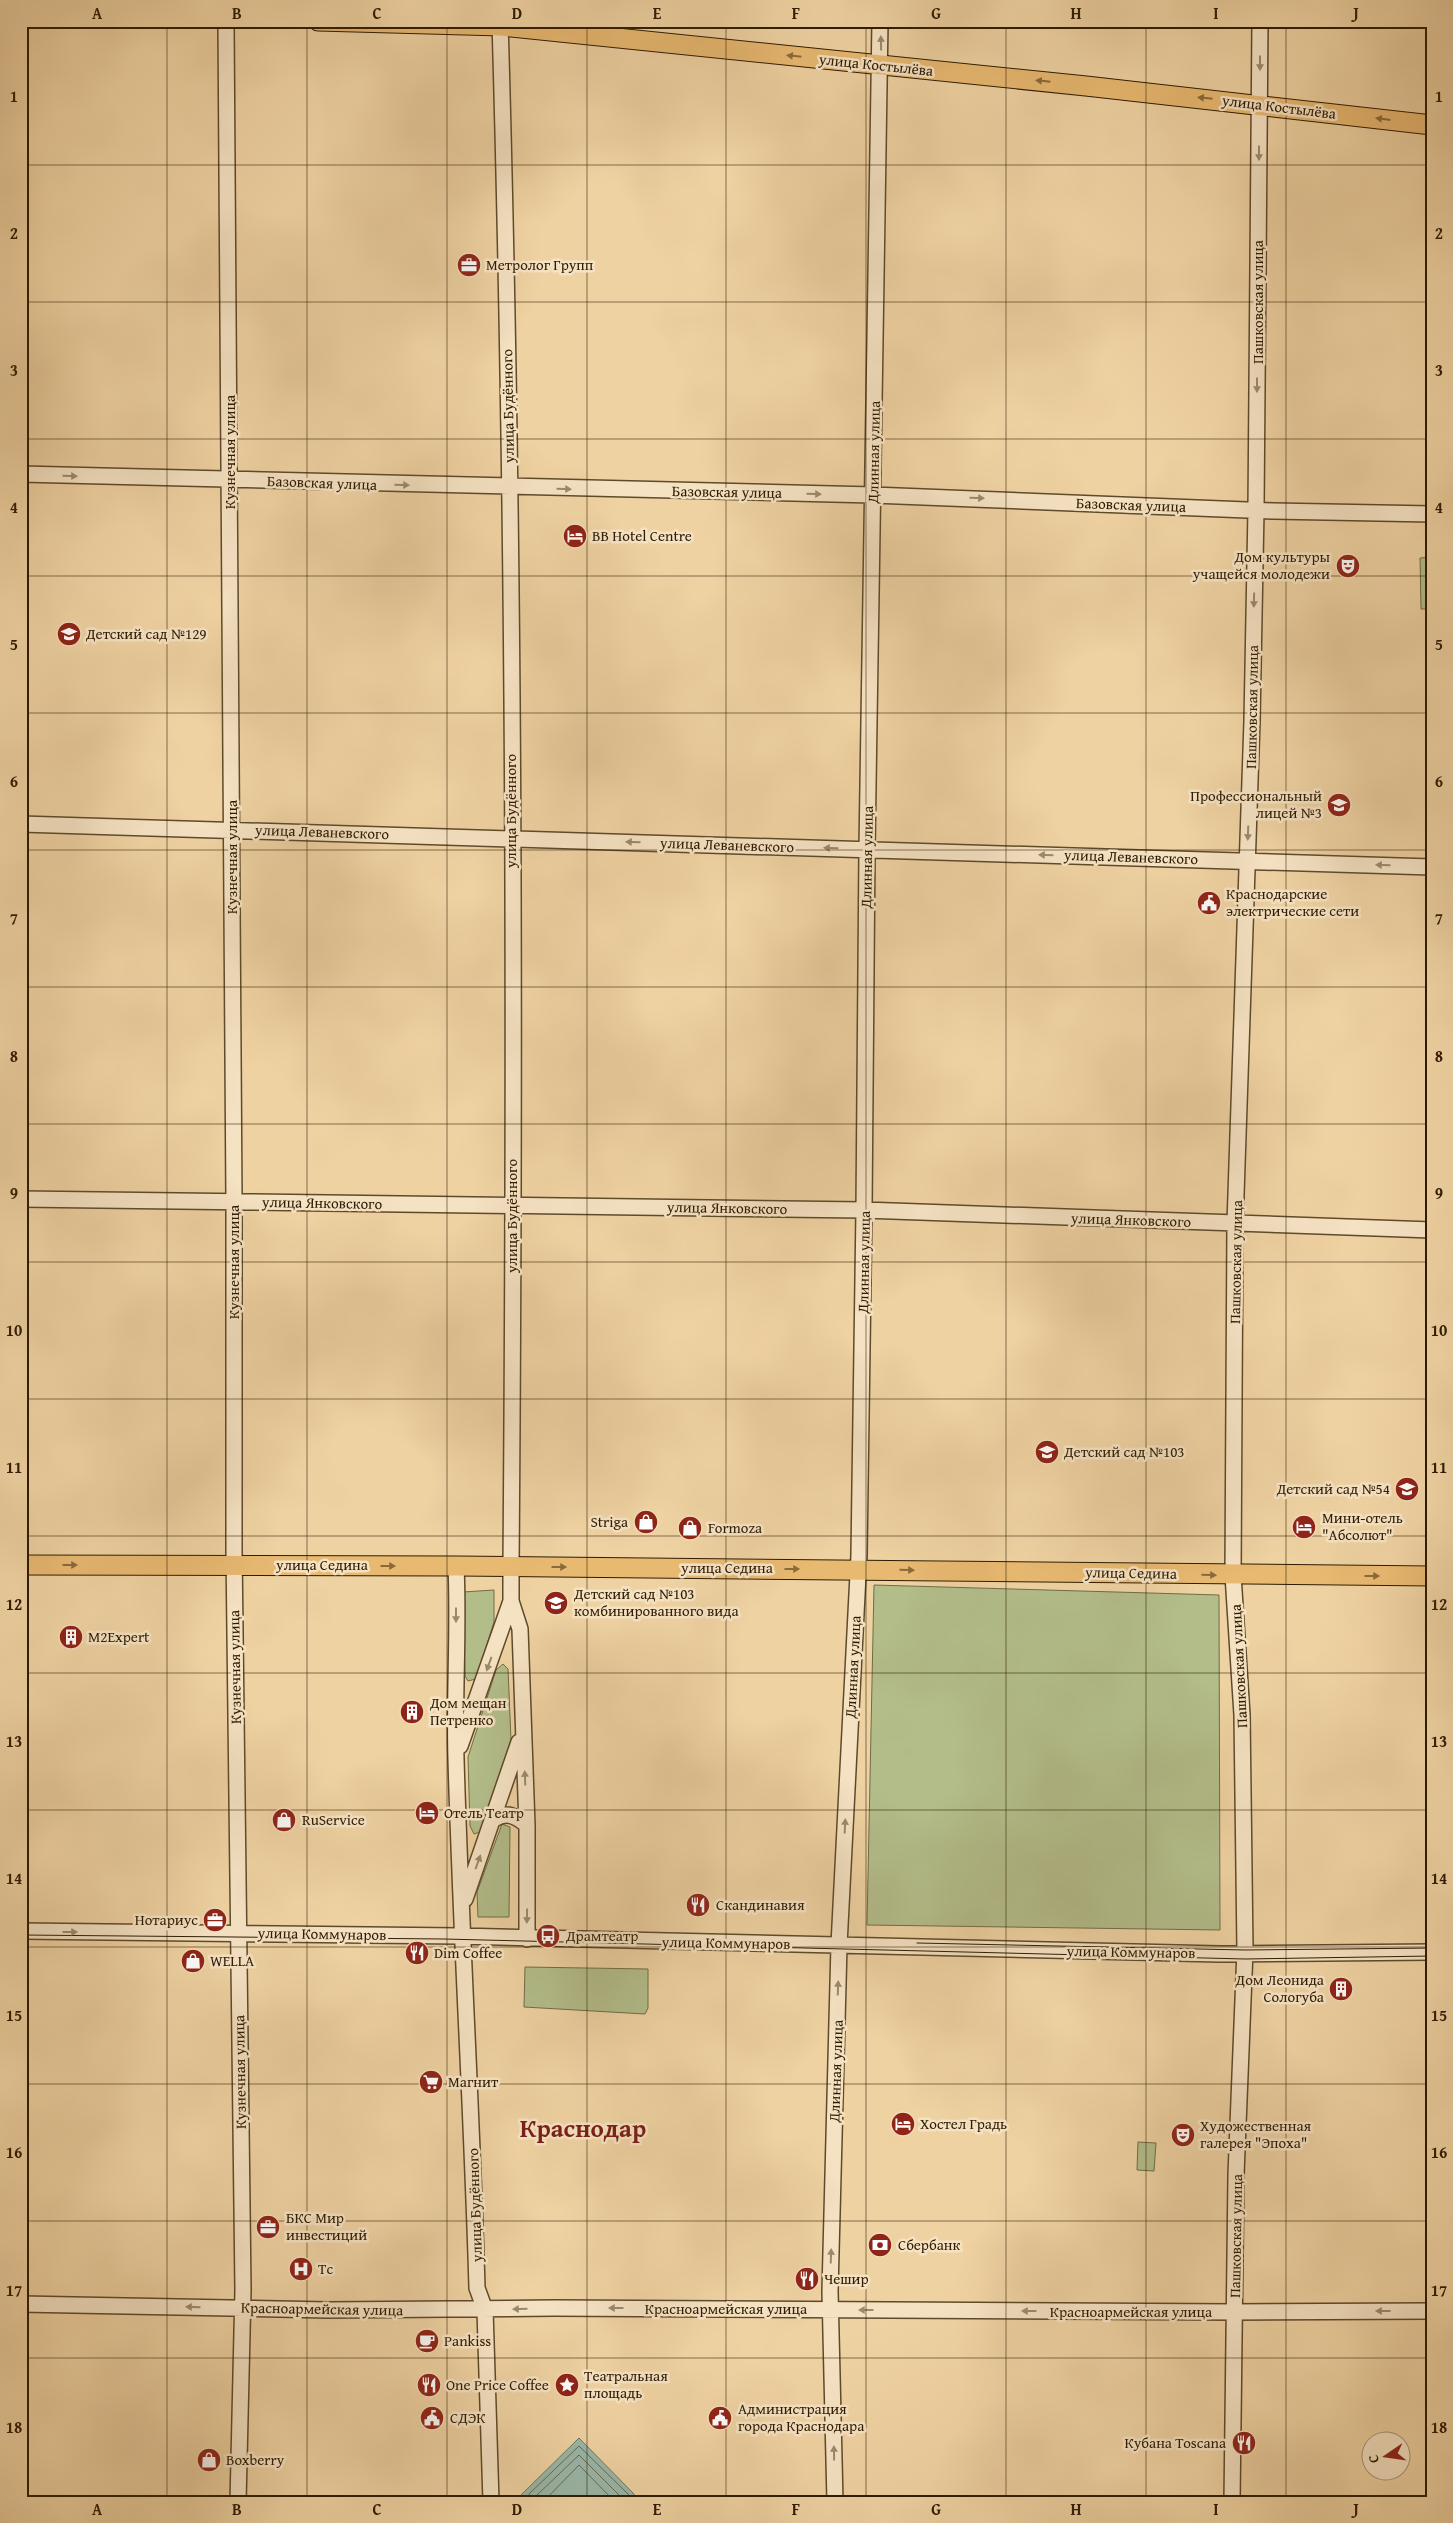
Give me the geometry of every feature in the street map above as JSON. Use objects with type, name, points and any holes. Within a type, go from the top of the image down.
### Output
[{"type":"main road","name":"улица Костылёва","points":[[318,21],[500,24],[881,66],[1260,104],[1432,125]]},
{"type":"main road","name":"улица Седина","points":[[21,1565],[511,1566],[1432,1576]]},
{"type":"street","name":"Кузнечная улица","points":[[226,21],[234,1202],[234,1565],[242,2308],[238,2502]]},
{"type":"street","name":"Длинная улица","points":[[835,2502],[831,2310],[839,1944],[858,1569],[864,1210],[867,849],[881,66],[880,21]]},
{"type":"street","name":"Пашковская улица","points":[[1232,2502],[1236,2175],[1245,1954],[1242,1715],[1233,1575],[1235,1224],[1248,861],[1256,510],[1260,21]]},
{"type":"street","name":"улица Будённого","points":[[500,24],[506,202],[512,838],[511,1602],[520,1629],[527,1825],[527,1939]]},
{"type":"street","name":"Базовская улица","points":[[21,474],[509,488],[873,495],[1256,510],[1432,514]]},
{"type":"street","name":"улица Леваневского","points":[[21,824],[1432,867]]},
{"type":"street","name":"улица Янковского","points":[[21,1199],[864,1210],[1432,1230]]},
{"type":"street","name":"улица Будённого","points":[[456,1566],[456,1757],[472,2112],[477,2288],[485,2310],[491,2502]]},
{"type":"street","name":"улица Будённого","points":[[456,1757],[511,1602]]},
{"type":"street","name":"улица Будённого","points":[[462,1908],[523,1731]]},
{"type":"street","points":[[494,1819],[501,1815],[510,1814],[527,1825]]},
{"type":"street","name":"улица Коммунаров","points":[[21,1932],[238,1933],[839,1944],[1245,1954],[1432,1952]]},
{"type":"street","name":"Красноармейская улица","points":[[21,2304],[485,2310],[554,2308],[1235,2312],[1432,2311]]},
{"type":"green space","points":[[1432,557],[1432,609],[1421,609],[1420,558]]},
{"type":"green space","points":[[874,1585],[1219,1595],[1220,1930],[867,1925]]},
{"type":"green space","points":[[494,1590],[494,1622],[476,1679],[468,1681],[465,1676],[463,1592]]},
{"type":"green space","points":[[503,1664],[508,1669],[511,1740],[480,1832],[474,1834],[470,1826],[468,1757],[496,1670]]},
{"type":"green space","points":[[502,1824],[510,1827],[509,1917],[478,1917],[477,1892]]},
{"type":"green space","points":[[525,1967],[648,1969],[648,2008],[645,2014],[524,2007]]},
{"type":"green space","points":[[1138,2142],[1156,2143],[1154,2171],[1137,2170]]},
{"type":"water","points":[[579,2438],[634,2494],[633,2502],[526,2502],[520,2496]]},
{"type":"tram line","points":[[21,1935],[444,1939],[1245,1959],[1432,1956]]},
{"type":"tram line","points":[[917,1943],[1245,1950],[1432,1948]]},
{"type":"place","name":"Метролог Групп","points":[[469,265]]},
{"type":"place","name":"BB Hotel Centre","points":[[575,536]]},
{"type":"place","name":"Дом культуры учащейся молодежи","points":[[1348,566]]},
{"type":"place","name":"Детский сад №129","points":[[69,634]]},
{"type":"place","name":"Профессиональный лицей №3","points":[[1339,805]]},
{"type":"place","name":"Краснодарские электрические сети","points":[[1209,903]]},
{"type":"place","name":"Детский сад №103","points":[[1047,1452]]},
{"type":"place","name":"Детский сад №54","points":[[1407,1489]]},
{"type":"place","name":"Striga","points":[[646,1522]]},
{"type":"place","name":"Мини-отель \"Абсолют\"","points":[[1304,1527]]},
{"type":"place","name":"Formoza","points":[[690,1528]]},
{"type":"place","name":"Детский сад №103 комбинированного вида","points":[[556,1603]]},
{"type":"place","name":"M2Expert","points":[[71,1637]]},
{"type":"place","name":"Дом мещан Петренко","points":[[412,1712]]},
{"type":"place","name":"Отель Театр","points":[[427,1813]]},
{"type":"place","name":"RuService","points":[[284,1820]]},
{"type":"place","name":"Скандинавия","points":[[698,1905]]},
{"type":"place","name":"Нотариус","points":[[215,1920]]},
{"type":"place","name":"Драмтеатр","points":[[548,1936]]},
{"type":"place","name":"Dim Coffee","points":[[417,1953]]},
{"type":"place","name":"WELLA","points":[[193,1961]]},
{"type":"place","name":"Дом Леонида Сологуба","points":[[1341,1989]]},
{"type":"place","name":"Магнит","points":[[431,2082]]},
{"type":"place","name":"Хостел Градь","points":[[903,2124]]},
{"type":"place","name":"Художественная галерея \"Эпоха\"","points":[[1183,2135]]},
{"type":"place","name":"БКС Мир инвестиций","points":[[268,2227]]},
{"type":"place","name":"Сбербанк","points":[[880,2245]]},
{"type":"place","name":"Тс","points":[[301,2269]]},
{"type":"place","name":"Чешир","points":[[807,2279]]},
{"type":"place","name":"Pankiss","points":[[427,2341]]},
{"type":"place","name":"One Price Coffee","points":[[429,2385]]},
{"type":"place","name":"Театральная площадь","points":[[567,2385]]},
{"type":"place","name":"СДЭК","points":[[432,2418]]},
{"type":"place","name":"Администрация города Краснодара","points":[[720,2418]]},
{"type":"place","name":"Кубана Toscana","points":[[1244,2443]]},
{"type":"place","name":"Boxberry","points":[[209,2460]]},
{"type":"district","name":"Краснодар","points":[[583,2128]]}]
